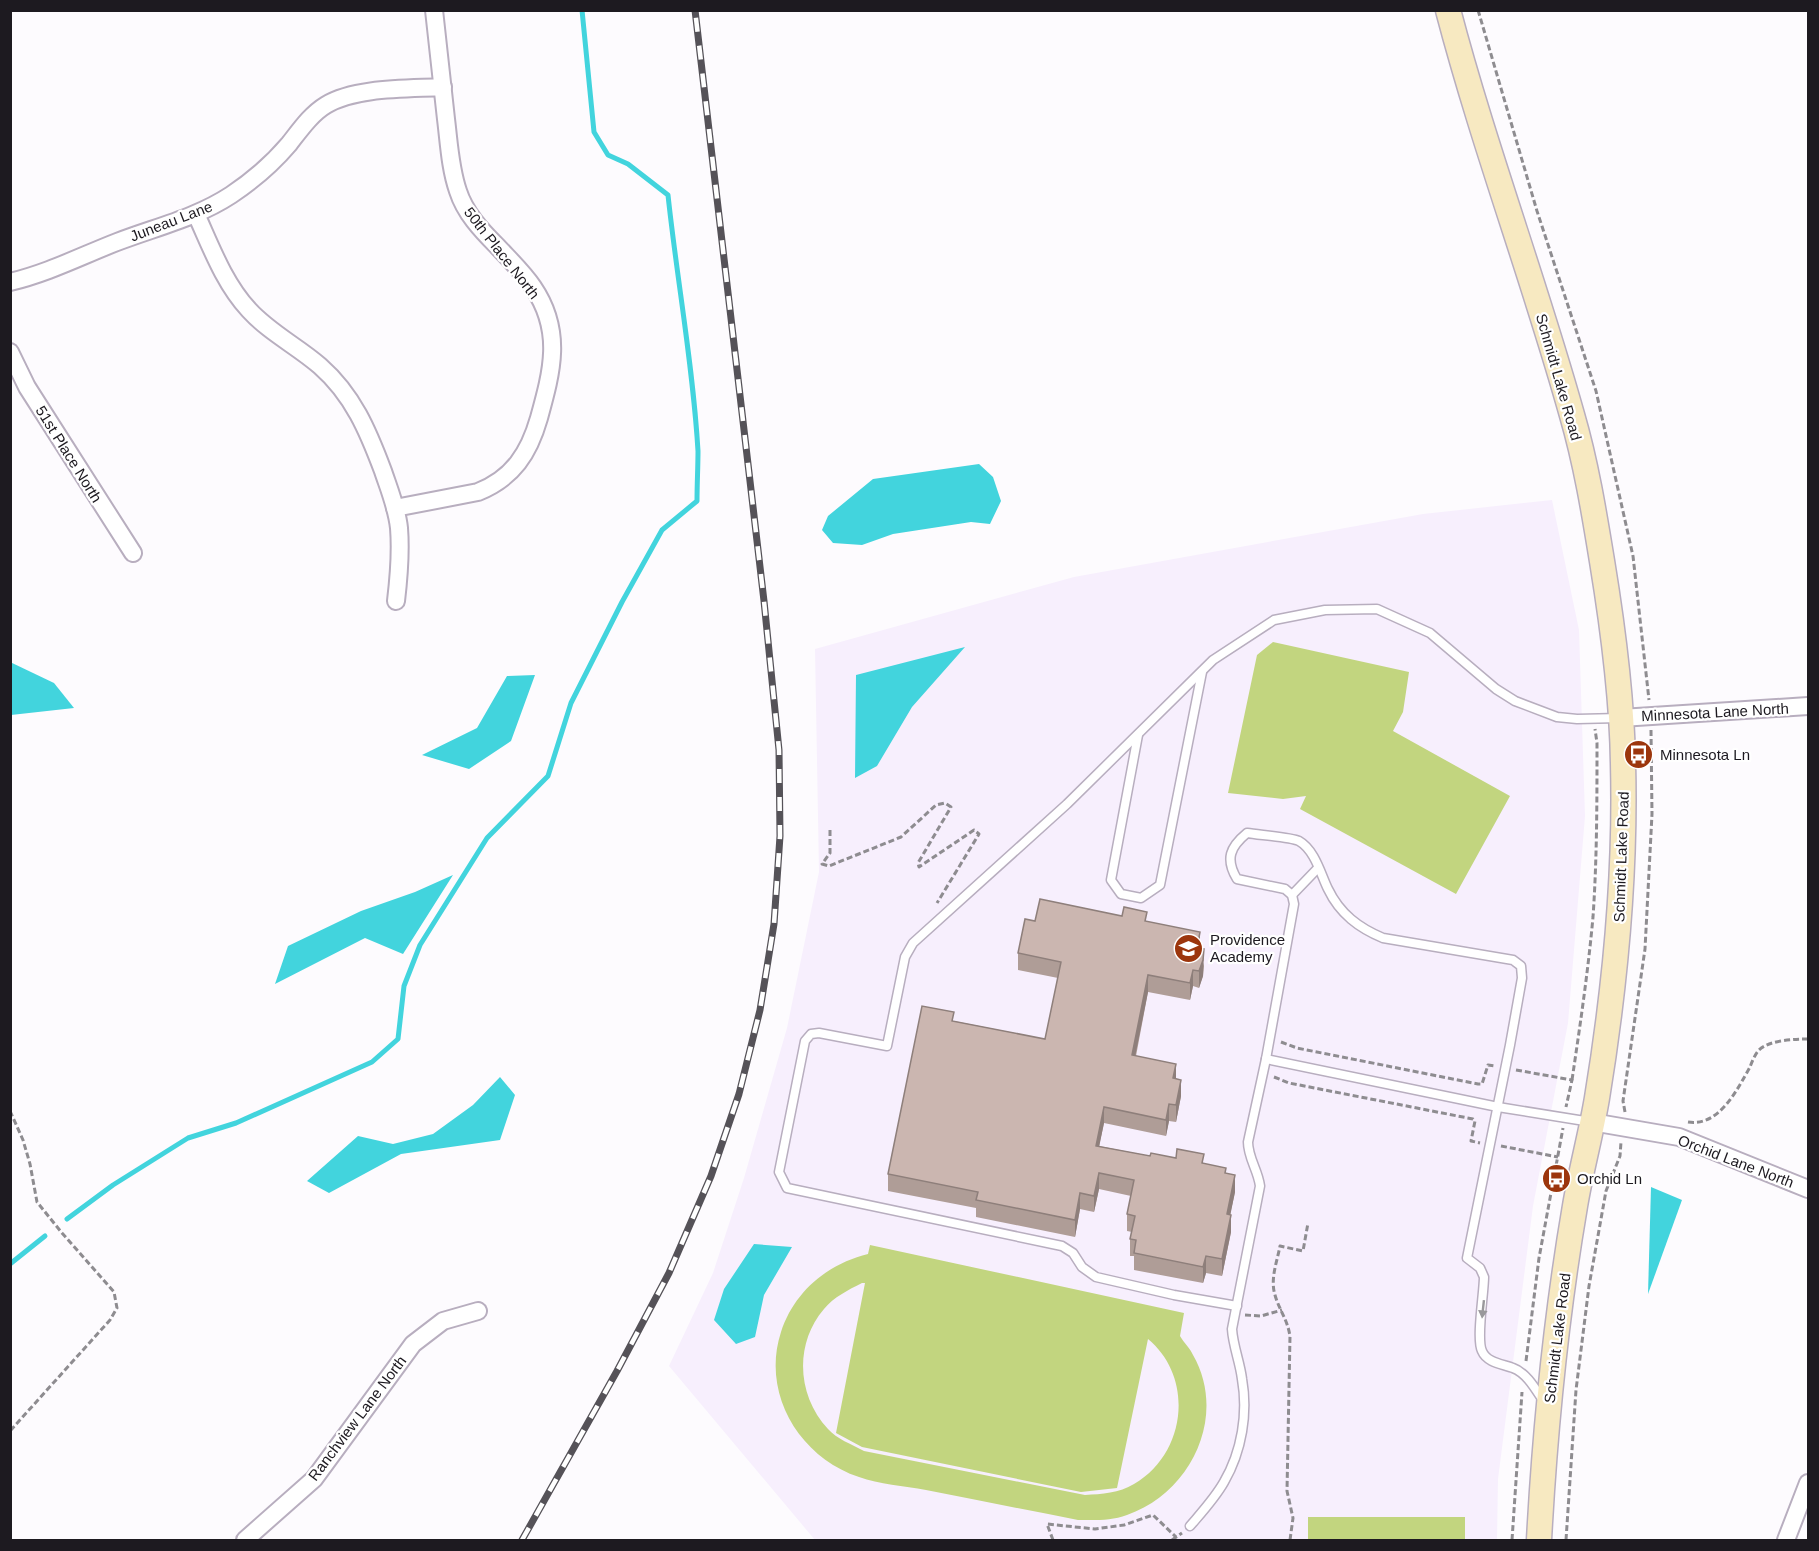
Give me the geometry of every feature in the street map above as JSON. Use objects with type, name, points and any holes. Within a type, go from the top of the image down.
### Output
[{"type":"street","name":"50th Place North","points":[[395,508],[478,492],[489,488],[509,474],[530,445],[552,367],[550,324],[540,298],[523,275],[471,217],[458,194],[452,166],[434,10]]},
{"type":"street","name":"Schmidt Lake Road","points":[[1448,10],[1477,114],[1573,417],[1591,495],[1604,574],[1618,669],[1622,718],[1623,862],[1615,960],[1597,1100],[1572,1227],[1556,1331],[1548,1407],[1539,1540]]},
{"type":"street","name":"Juneau Lane","points":[[10,282],[46,272],[114,243],[196,214],[230,196],[262,172],[306,122],[328,104],[351,95],[442,87]]},
{"type":"street","points":[[196,214],[226,279],[248,309],[276,335],[321,367],[340,386],[356,408],[371,441],[395,508],[399,526],[401,564],[396,600]]},
{"type":"street","name":"51st Place North","points":[[10,352],[27,387],[133,553]]},
{"type":"street","name":"Minnesota Lane North","points":[[1622,718],[1809,706]]},
{"type":"street","name":"Orchid Lane North","points":[[1592,1122],[1624,1119],[1679,1137],[1809,1189]]},
{"type":"street","name":"Ranchview Lane North","points":[[245,1540],[314,1479],[413,1344],[443,1321],[478,1311]]},
{"type":"street","points":[[1786,1540],[1809,1482]]},
{"type":"lane","points":[[1237,1306],[1174,1295],[1096,1277],[1082,1267],[1073,1253],[1062,1246],[787,1188],[779,1172],[805,1041],[811,1034],[819,1033],[887,1046],[905,957],[913,943],[1067,804],[1213,660],[1274,620],[1325,609],[1377,609],[1430,633],[1496,689],[1536,711],[1557,717],[1622,718]]},
{"type":"lane","points":[[1138,735],[1111,880],[1121,894],[1141,898],[1160,885],[1202,671]]},
{"type":"lane","points":[[1190,1526],[1225,1480],[1236,1454],[1244,1425],[1245,1402],[1242,1377],[1233,1343],[1232,1329],[1260,1186],[1259,1176],[1248,1153],[1248,1142],[1266,1059],[1294,904],[1292,895],[1285,889],[1237,879],[1230,860],[1232,848],[1247,833],[1299,841],[1310,853],[1340,908],[1352,922],[1367,931],[1383,938],[1513,960],[1521,966],[1522,978],[1506,1068],[1467,1258],[1479,1268],[1484,1277],[1480,1338],[1482,1352],[1492,1361],[1516,1369],[1524,1375],[1548,1407]]},
{"type":"lane","points":[[1292,895],[1318,868]]},
{"type":"lane","points":[[1266,1059],[1498,1107],[1592,1122]]},
{"type":"path","points":[[1478,10],[1537,211],[1596,391],[1633,556],[1651,715],[1652,814],[1645,949],[1623,1101],[1624,1119],[1620,1156],[1606,1191],[1589,1286],[1576,1390],[1566,1540]]},
{"type":"path","points":[[1569,1091],[1586,985],[1596,863],[1597,743],[1593,719]]},
{"type":"path","points":[[830,830],[830,853],[822,864],[829,866],[901,837],[936,806],[945,803],[951,807],[918,863],[919,867],[974,830],[979,834],[937,904],[945,914]]},
{"type":"path","points":[[1687,1122],[1697,1123],[1718,1114],[1740,1084],[1759,1050],[1785,1040],[1809,1039]]},
{"type":"path","points":[[1289,1044],[1297,1048],[1478,1084],[1482,1084],[1485,1079],[1488,1065],[1572,1080]]},
{"type":"path","points":[[1289,1083],[1473,1119],[1475,1121],[1471,1141],[1558,1156],[1539,1258],[1524,1375],[1512,1540]]},
{"type":"path","points":[[10,1111],[28,1156],[37,1202],[114,1292],[117,1308],[110,1320],[10,1431]]},
{"type":"path","points":[[1624,1119],[1635,1113]]},
{"type":"path","points":[[1290,1540],[1293,1518],[1287,1491],[1290,1336],[1287,1320],[1273,1288],[1280,1246],[1303,1251],[1308,1223]]},
{"type":"path","points":[[1235,1316],[1261,1316],[1282,1310]]},
{"type":"path","points":[[1053,1540],[1047,1524],[1095,1529],[1124,1525],[1152,1515],[1176,1537]]},
{"type":"shaded area","name":"Providence Academy","points":[[1552,500],[1579,630],[1585,816],[1568,1023],[1533,1206],[1498,1479],[1497,1540],[815,1540],[669,1366],[713,1273],[744,1178],[787,1028],[819,872],[815,649],[1074,577],[1423,514]]},
{"type":"green space","points":[[1273,642],[1409,672],[1403,712],[1393,731],[1510,796],[1456,894],[1300,809],[1306,796],[1283,799],[1228,793],[1257,655]]},
{"type":"green space","points":[[870,1245],[1184,1313],[1180,1336],[1192,1352],[1203,1378],[1206,1403],[1204,1427],[1197,1450],[1185,1471],[1169,1489],[1150,1504],[1127,1515],[1109,1519],[1078,1520],[875,1481],[838,1468],[803,1438],[790,1420],[781,1399],[776,1378],[776,1355],[787,1318],[803,1292],[839,1265],[868,1254]],"holes":[[[865,1283],[836,1433],[862,1447],[1081,1492],[1117,1488],[1148,1339],[1163,1355],[1173,1374],[1178,1394],[1178,1415],[1174,1435],[1165,1454],[1151,1471],[1134,1484],[1110,1493],[1085,1495],[864,1451],[840,1439],[828,1429],[810,1401],[805,1386],[804,1354],[814,1323],[824,1309],[842,1294]]]},
{"type":"green space","points":[[1308,1517],[1465,1517],[1465,1540],[1308,1540]]},
{"type":"water","points":[[979,464],[993,477],[1001,501],[990,524],[971,522],[893,534],[862,545],[833,543],[822,530],[828,516],[873,479]]},
{"type":"water","points":[[965,647],[912,707],[877,766],[855,778],[856,675]]},
{"type":"water","points":[[10,662],[54,683],[74,708],[11,715]]},
{"type":"water","points":[[535,675],[511,741],[469,769],[422,755],[477,728],[507,676]]},
{"type":"water","points":[[453,875],[403,954],[365,938],[275,984],[288,946],[361,911],[415,892]]},
{"type":"water","points":[[500,1077],[515,1095],[500,1140],[401,1154],[329,1193],[307,1181],[358,1136],[393,1144],[433,1134],[473,1105]]},
{"type":"water","points":[[1651,1187],[1682,1200],[1648,1294]]},
{"type":"water","points":[[754,1244],[792,1247],[764,1295],[755,1337],[736,1344],[714,1320],[724,1289]]},
{"type":"building","points":[[1040,899],[1122,916],[1124,907],[1147,912],[1145,921],[1200,932],[1197,948],[1204,949],[1203,960],[1199,971],[1193,970],[1190,983],[1148,975],[1132,1055],[1176,1064],[1173,1078],[1181,1080],[1176,1105],[1169,1104],[1166,1120],[1104,1107],[1096,1146],[1150,1156],[1151,1153],[1176,1158],[1177,1149],[1204,1154],[1202,1163],[1226,1168],[1225,1173],[1235,1175],[1227,1214],[1231,1215],[1222,1259],[1206,1256],[1203,1267],[1134,1253],[1136,1240],[1130,1239],[1135,1216],[1127,1214],[1134,1180],[1099,1173],[1094,1196],[1080,1193],[1075,1220],[976,1200],[978,1192],[888,1174],[922,1006],[954,1012],[952,1021],[1045,1039],[1061,962],[1018,953],[1025,919],[1035,921]]},
{"type":"waterway","points":[[67,1219],[113,1185],[188,1138],[236,1123],[372,1062],[398,1039],[404,986],[420,945],[487,838],[548,776],[571,703],[622,602],[662,530],[697,501],[696,419],[668,195],[628,164],[608,155],[594,132],[582,10]]},
{"type":"waterway","points":[[10,1264],[45,1236]]},
{"type":"railway","points":[[522,1540],[669,1273],[711,1176],[739,1094],[760,1010],[774,924],[780,836],[779,750],[764,601],[695,10]]},
{"type":"place","name":"Minnesota Ln","points":[[1639,754]]},
{"type":"place","name":"Providence Academy","points":[[1189,948]]},
{"type":"place","name":"Orchid Ln","points":[[1556,1178]]}]
